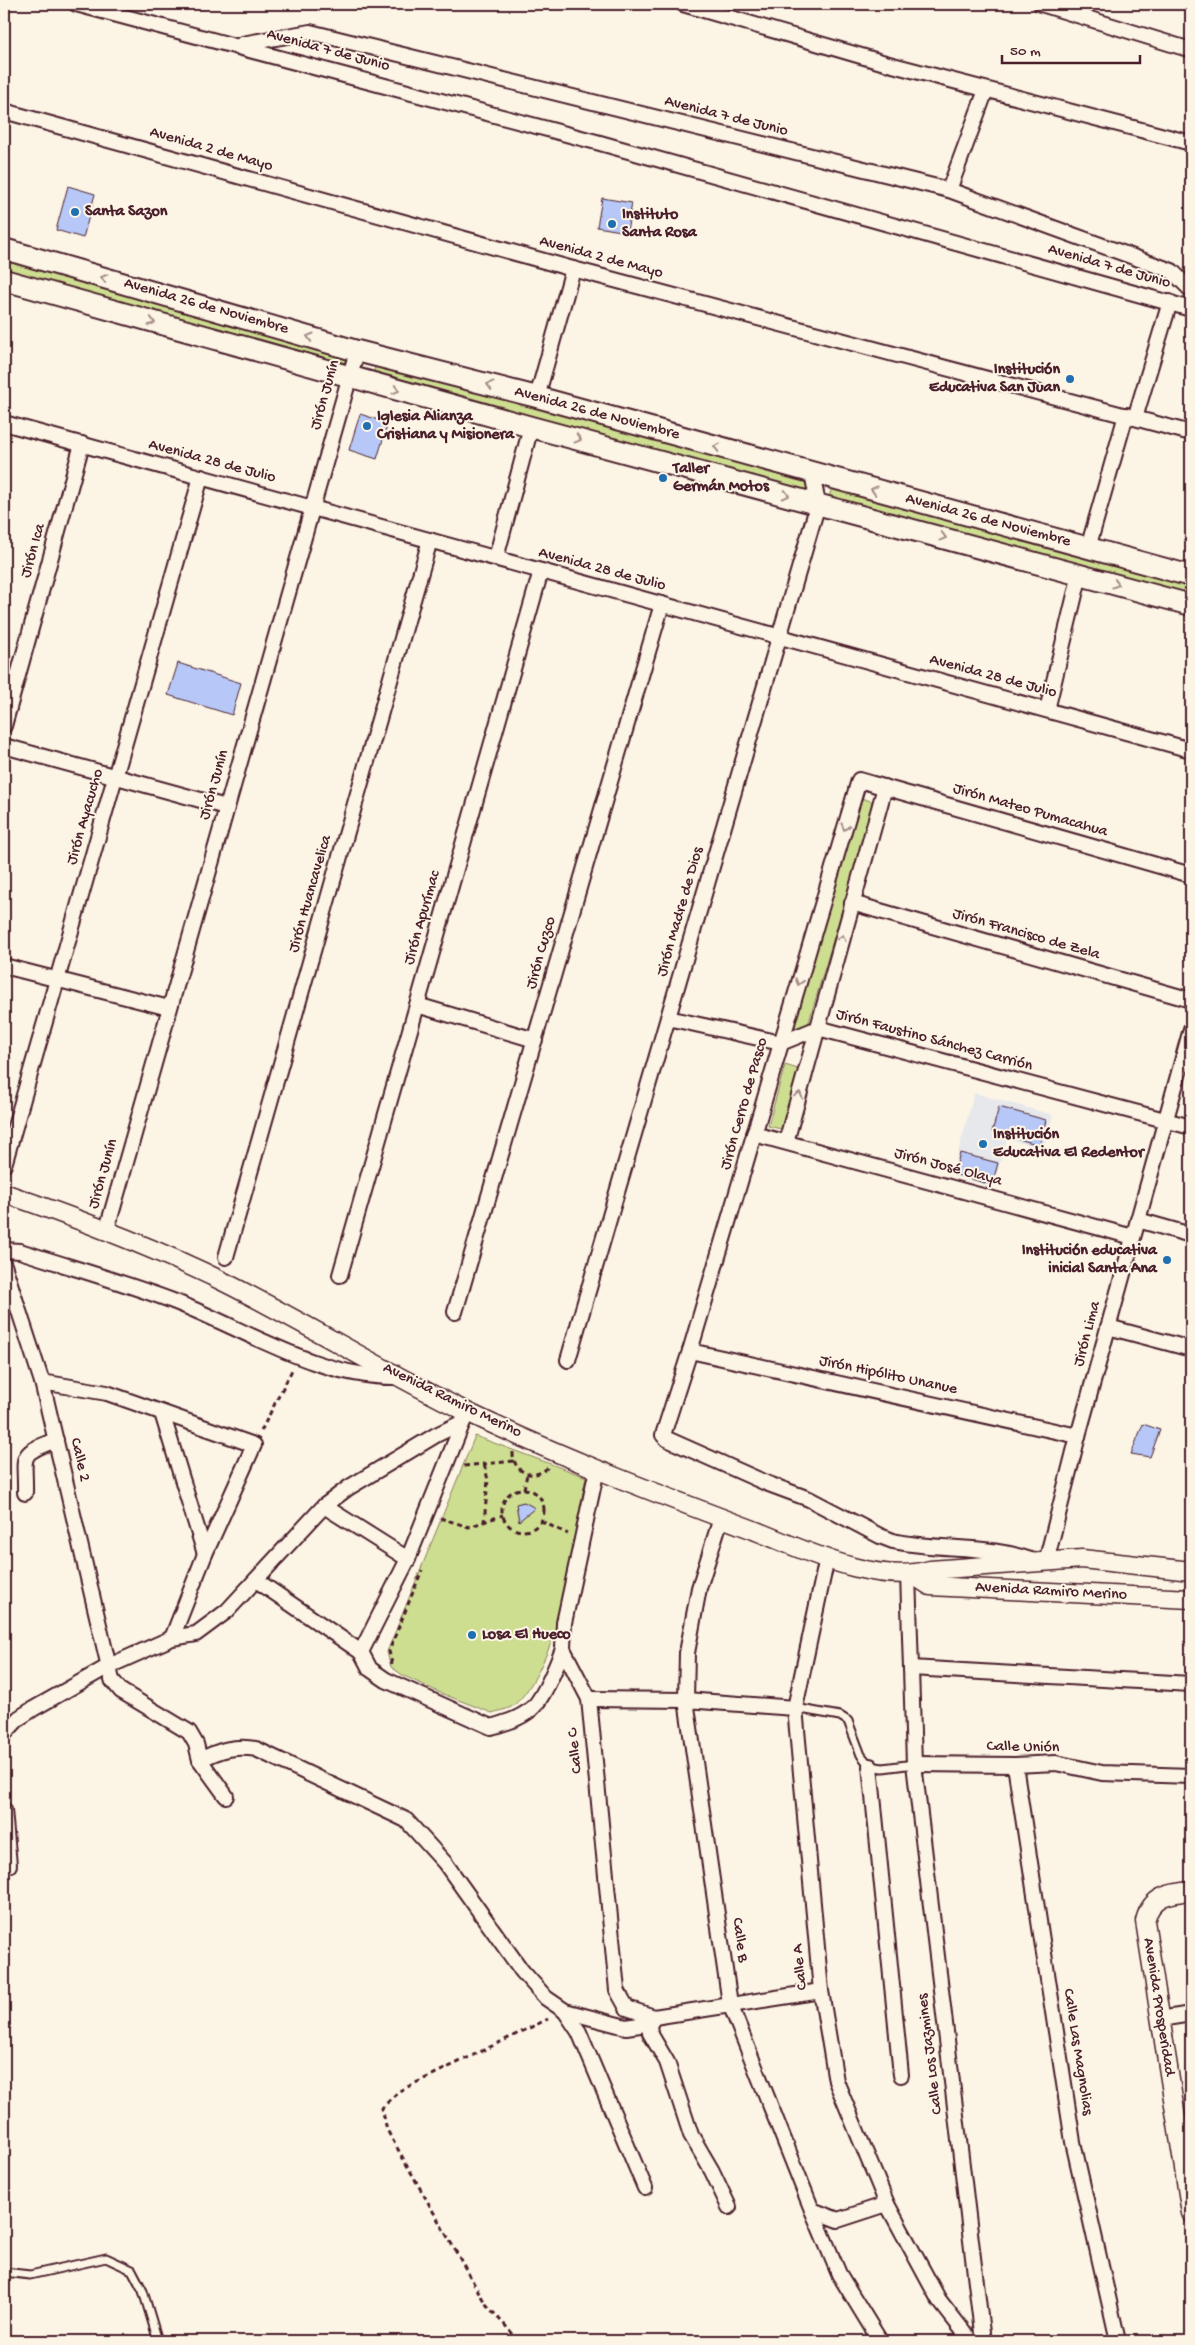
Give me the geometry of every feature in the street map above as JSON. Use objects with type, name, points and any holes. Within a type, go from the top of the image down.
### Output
[{"type":"main road","name":"Avenida 26 de Noviembre","points":[[4,249],[357,351],[537,397],[1191,576]]},
{"type":"main road","name":"Avenida 26 de Noviembre","points":[[4,280],[531,427],[1191,605]]},
{"type":"street","name":"Avenida 7 de Junio","points":[[76,4],[600,142],[1191,309]]},
{"type":"street","points":[[683,4],[885,63],[1191,143]]},
{"type":"street","points":[[1041,4],[1191,50]]},
{"type":"street","name":"Avenida 7 de Junio","points":[[236,45],[310,32],[948,190],[1172,271],[1191,290]]},
{"type":"street","points":[[948,190],[986,90]]},
{"type":"street","name":"Avenida 2 de Mayo","points":[[4,111],[573,269],[1191,433]]},
{"type":"street","points":[[537,397],[573,269]]},
{"type":"street","points":[[1088,548],[1170,302]]},
{"type":"street","name":"Jirón Junín","points":[[107,1229],[357,351]]},
{"type":"street","name":"Avenida 28 de Julio","points":[[4,423],[1191,750]]},
{"type":"street","points":[[496,558],[531,427]]},
{"type":"street","name":"Jirón Ica","points":[[4,726],[82,444]]},
{"type":"street","name":"Jirón Madre de Dios","points":[[568,1360],[818,504],[812,473]]},
{"type":"street","name":"Jirón Ayacucho","points":[[4,1165],[201,477]]},
{"type":"street","name":"Jirón Huancavelica","points":[[226,1257],[430,540]]},
{"type":"street","name":"Jirón Apurímac","points":[[340,1275],[541,571]]},
{"type":"street","points":[[1047,710],[1080,574]]},
{"type":"street","name":"Jirón Cuzco","points":[[455,1312],[662,604]]},
{"type":"street","points":[[4,746],[226,807]]},
{"type":"street","name":"Jirón Mateo Pumacahua","points":[[859,780],[1191,875]]},
{"type":"street","name":"Jirón Cerro de Pasco","points":[[859,780],[690,1351],[663,1435],[766,1483],[809,1499],[893,1541],[1020,1556],[1043,1562]]},
{"type":"street","points":[[786,1142],[885,787]]},
{"type":"street","name":"Jirón Francisco de Zela","points":[[852,903],[1191,1000]]},
{"type":"street","points":[[4,966],[169,1008]]},
{"type":"street","points":[[417,1005],[534,1040]]},
{"type":"street","points":[[668,1018],[781,1043]]},
{"type":"street","name":"Jirón Faustino Sánchez Carrión","points":[[781,1043],[818,1028],[1191,1128]]},
{"type":"street","name":"Jirón Lima","points":[[1043,1562],[1191,1029]]},
{"type":"street","name":"Jirón José Olaya","points":[[754,1134],[1133,1237]]},
{"type":"street","name":"Avenida Ramiro Merino","points":[[4,1193],[107,1229],[223,1281],[314,1329],[465,1417],[721,1518],[856,1568],[883,1573],[911,1575],[930,1570],[1082,1559],[1191,1571]]},
{"type":"street","points":[[1138,1220],[1191,1235]]},
{"type":"street","points":[[4,1250],[20,1251],[179,1303],[299,1356],[362,1376],[399,1377]]},
{"type":"street","name":"Calle 2","points":[[4,1265],[42,1382],[112,1680],[121,1691],[189,1732],[196,1744],[200,1760],[226,1796]]},
{"type":"street","points":[[1108,1327],[1191,1349]]},
{"type":"street","name":"Jirón Hipólito Unanue","points":[[690,1351],[1078,1436]]},
{"type":"street","points":[[42,1382],[107,1393],[254,1445],[204,1554],[172,1638]]},
{"type":"street","points":[[162,1413],[204,1554]]},
{"type":"street","points":[[4,1734],[19,1718],[109,1666],[172,1638],[196,1634],[227,1612],[324,1506],[348,1488],[465,1417]]},
{"type":"street","points":[[361,1652],[408,1559],[465,1417]]},
{"type":"street","points":[[25,1493],[23,1464],[26,1454],[34,1448],[56,1440]]},
{"type":"street","name":"Calle C","points":[[597,1469],[564,1623],[563,1649],[589,1699],[617,1990],[627,2008],[654,2016]]},
{"type":"street","points":[[324,1506],[408,1559]]},
{"type":"street","name":"Calle B","points":[[721,1518],[699,1588],[687,1653],[686,1700],[730,2004],[839,2274],[880,2341]]},
{"type":"street","name":"Calle A","points":[[828,1558],[795,1708],[821,1991],[836,2081],[888,2204],[938,2300],[971,2341]]},
{"type":"street","name":"Avenida Ramiro Merino","points":[[911,1575],[930,1586],[1191,1599]]},
{"type":"street","name":"Calle Los Jazmines","points":[[911,1575],[914,1764],[983,2341]]},
{"type":"street","points":[[256,1580],[361,1652],[370,1669],[386,1680],[491,1727],[513,1720],[532,1709],[550,1680],[563,1649]]},
{"type":"street","points":[[911,1668],[1191,1684]]},
{"type":"street","points":[[589,1699],[686,1700],[795,1708]]},
{"type":"street","points":[[200,1760],[214,1753],[235,1747],[242,1746],[256,1749],[406,1820],[445,1863],[522,1971],[546,1998],[565,2011],[626,2027],[640,2025],[654,2016],[821,1991]]},
{"type":"street","name":"Calle Unión","points":[[914,1764],[1015,1766],[1056,1763],[1102,1773],[1191,1776]]},
{"type":"street","points":[[870,1766],[901,2076]]},
{"type":"street","name":"Calle Las Magnolias","points":[[1015,1766],[1073,2142],[1118,2341]]},
{"type":"street","points":[[4,1810],[9,1865]]},
{"type":"street","name":"Avenida Prosperidad","points":[[1191,1891],[1169,1893],[1160,1897],[1147,1912],[1145,1920],[1191,2213]]},
{"type":"street","points":[[565,2011],[579,2032],[645,2188]]},
{"type":"street","points":[[1160,2019],[1191,2014]]},
{"type":"street","points":[[654,2016],[649,2025],[650,2033],[667,2062],[691,2135],[712,2171],[729,2207]]},
{"type":"street","points":[[812,2210],[838,2220],[888,2204]]},
{"type":"lane","points":[[795,1708],[840,1716],[848,1721],[861,1755],[870,1766],[883,1768],[914,1764]]},
{"type":"lane","points":[[4,2272],[30,2275],[106,2258],[115,2262],[132,2270],[143,2291],[158,2341]]},
{"type":"path","points":[[254,1445],[299,1356]]},
{"type":"path","points":[[504,1448],[522,1455]]},
{"type":"path","points":[[513,1452],[514,1461],[519,1470],[527,1474],[541,1472],[549,1465],[540,1462]]},
{"type":"path","points":[[461,1475],[467,1459]]},
{"type":"path","points":[[464,1466],[514,1461]]},
{"type":"path","points":[[484,1464],[488,1480],[484,1523]]},
{"type":"path","points":[[524,1489],[527,1474]]},
{"type":"path","points":[[524,1489],[537,1494],[541,1499],[544,1513],[542,1521],[533,1529],[519,1531],[507,1523],[503,1516],[503,1504],[506,1498],[517,1490],[524,1489]]},
{"type":"path","points":[[439,1528],[446,1511]]},
{"type":"path","points":[[427,1512],[443,1520],[469,1528],[503,1516]]},
{"type":"path","points":[[542,1521],[582,1539]]},
{"type":"path","points":[[392,1666],[389,1651],[425,1564]]},
{"type":"path","points":[[519,2341],[485,2303],[387,2130],[382,2108],[399,2091],[565,2011]]},
{"type":"shaded area","name":"Institución Educativa El Redentor","points":[[974,1093],[1053,1115],[1043,1149],[1007,1139],[993,1187],[952,1175]]},
{"type":"green space","points":[[4,258],[348,354],[344,363],[4,269]]},
{"type":"green space","points":[[376,364],[810,482],[807,491],[373,374]]},
{"type":"green space","points":[[832,487],[1191,586],[1191,597],[829,497]]},
{"type":"green space","points":[[861,798],[874,802],[808,1025],[799,1031],[796,1029],[795,1023]]},
{"type":"green space","points":[[785,1065],[798,1069],[781,1129],[768,1126]]},
{"type":"green space","points":[[475,1436],[586,1477],[557,1626],[550,1646],[526,1692],[511,1707],[492,1713],[404,1676],[391,1667],[387,1652]]},
{"type":"building","name":"Santa Sazon","points":[[68,186],[95,194],[83,238],[56,230]]},
{"type":"building","points":[[602,198],[632,203],[627,232],[597,227]]},
{"type":"building","points":[[360,414],[388,423],[377,459],[349,450]]},
{"type":"building","points":[[178,663],[241,683],[232,715],[168,695]]},
{"type":"building","points":[[999,1107],[1046,1120],[1040,1145],[992,1132]]},
{"type":"building","points":[[960,1153],[998,1163],[992,1185],[954,1174]]},
{"type":"building","points":[[1143,1424],[1160,1430],[1150,1457],[1131,1454]]},
{"type":"building","points":[[524,1502],[535,1508],[519,1521],[516,1504]]},
{"type":"place","name":"Santa Sazon","points":[[75,212]]},
{"type":"place","name":"Instituto Santa Rosa","points":[[612,224]]},
{"type":"place","name":"Institución Educativa San Juan","points":[[1070,379]]},
{"type":"place","name":"Iglesia Alianza Cristiana y Misionera","points":[[367,426]]},
{"type":"place","name":"Taller Germán Motos","points":[[663,478]]},
{"type":"place","name":"Institución Educativa El Redentor","points":[[983,1144]]},
{"type":"place","name":"Institución educativa inicial Santa Ana","points":[[1167,1260]]},
{"type":"place","name":"Losa El Hueco","points":[[472,1635]]}]
